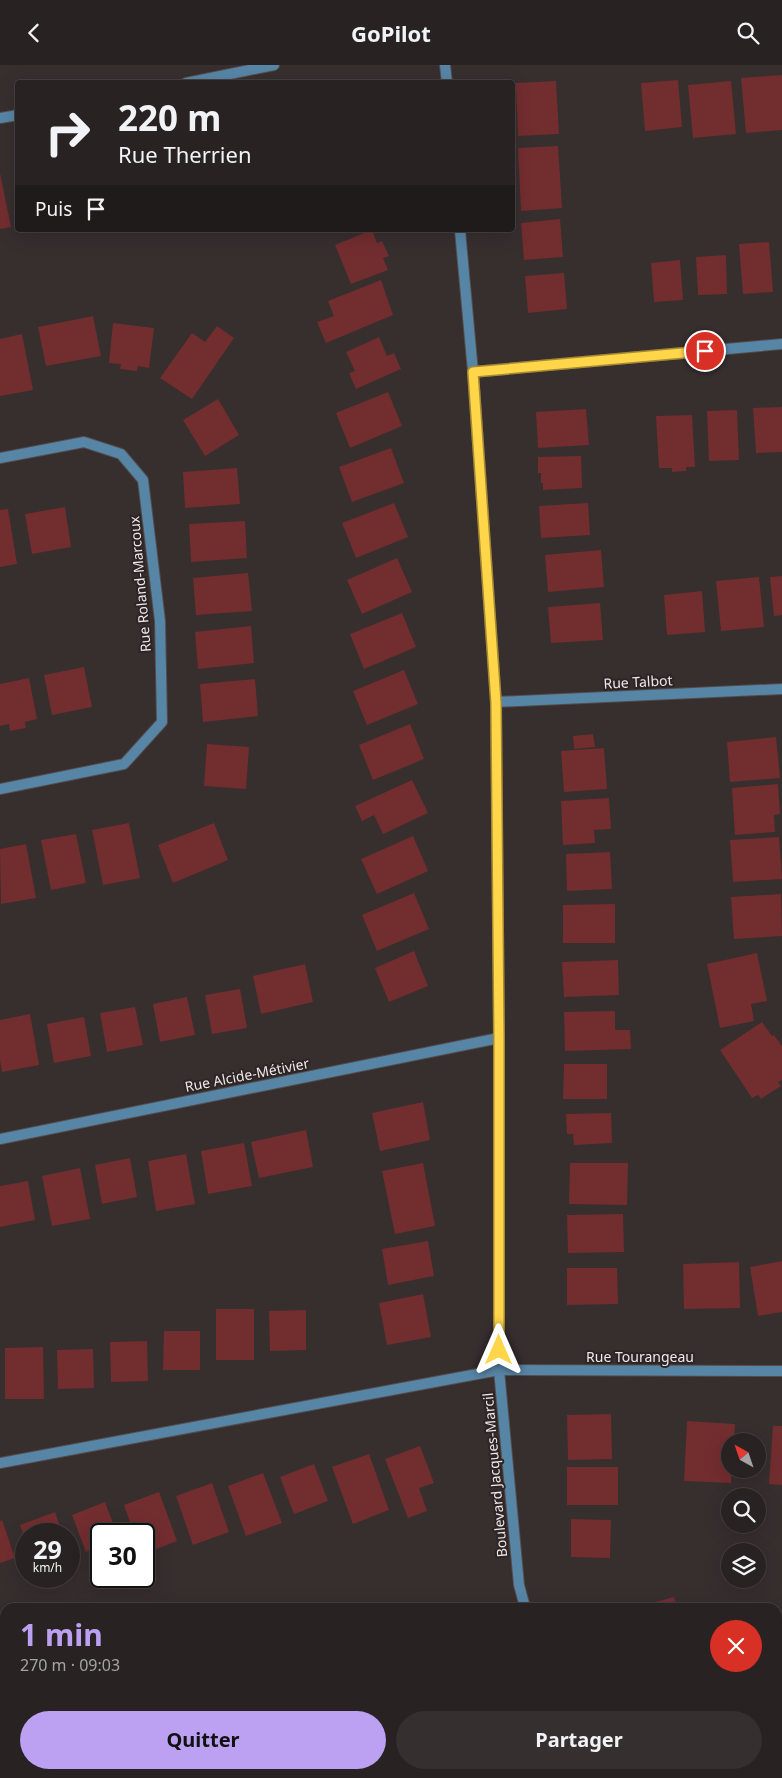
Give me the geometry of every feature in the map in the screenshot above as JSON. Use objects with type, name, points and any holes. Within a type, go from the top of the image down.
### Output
[{"type":"street","points":[[201,80],[274,65]]},
{"type":"street","points":[[446,65],[447,80]]},
{"type":"street","points":[[0,118],[15,116]]},
{"type":"street","name":"Boulevard Jacques-Marcil","points":[[460,232],[473,372],[496,703],[499,1370],[519,1585],[524,1603]]},
{"type":"street","points":[[473,372],[782,344]]},
{"type":"street","name":"Rue Roland-Marcoux","points":[[0,457],[84,442],[121,454],[143,480],[160,621],[162,722],[124,764],[0,789]]},
{"type":"street","name":"Rue Talbot","points":[[496,703],[782,689]]},
{"type":"street","name":"Rue Alcide-Métivier","points":[[0,1139],[499,1038]]},
{"type":"street","points":[[0,1463],[499,1370]]},
{"type":"street","name":"Rue Tourangeau","points":[[499,1370],[782,1371]]},
{"type":"building","points":[[782,75],[782,130],[746,133],[741,78]]},
{"type":"building","points":[[678,80],[682,127],[645,131],[641,83]]},
{"type":"building","points":[[556,81],[559,134],[518,136],[516,83]]},
{"type":"building","points":[[731,81],[736,134],[693,138],[688,85]]},
{"type":"building","points":[[558,146],[562,208],[521,211],[518,148]]},
{"type":"building","points":[[0,173],[11,227],[0,229]]},
{"type":"building","points":[[560,219],[563,257],[524,260],[521,223]]},
{"type":"building","points":[[367,232],[373,232],[377,243],[382,241],[389,256],[383,258],[388,270],[351,284],[335,245]]},
{"type":"building","points":[[769,242],[773,292],[743,294],[739,244]]},
{"type":"building","points":[[726,255],[727,294],[698,295],[696,257]]},
{"type":"building","points":[[680,260],[683,300],[654,302],[651,263]]},
{"type":"building","points":[[564,273],[567,309],[528,313],[525,276]]},
{"type":"building","points":[[381,280],[393,315],[326,343],[317,322],[334,316],[328,301]]},
{"type":"building","points":[[93,316],[101,356],[46,366],[38,327]]},
{"type":"building","points":[[113,323],[154,328],[149,368],[138,366],[137,371],[120,369],[121,364],[109,363]]},
{"type":"building","points":[[217,326],[234,338],[192,399],[160,378],[192,333],[205,342]]},
{"type":"building","points":[[22,334],[33,390],[0,396],[0,339]]},
{"type":"building","points":[[379,337],[387,356],[394,353],[401,369],[356,389],[349,373],[355,371],[346,352]]},
{"type":"building","points":[[388,392],[402,426],[350,448],[336,413]]},
{"type":"building","points":[[218,399],[239,435],[205,456],[183,420]]},
{"type":"building","points":[[782,407],[782,452],[756,453],[753,408]]},
{"type":"building","points":[[586,409],[589,445],[538,448],[536,412]]},
{"type":"building","points":[[737,410],[739,460],[709,461],[707,411]]},
{"type":"building","points":[[692,415],[695,467],[686,467],[686,471],[672,472],[672,468],[659,468],[656,416]]},
{"type":"building","points":[[391,448],[404,483],[352,502],[339,467]]},
{"type":"building","points":[[581,456],[582,488],[543,490],[541,473],[538,473],[538,457]]},
{"type":"building","points":[[237,468],[240,504],[185,508],[183,472]]},
{"type":"building","points":[[394,503],[408,537],[356,558],[342,523]]},
{"type":"building","points":[[588,503],[590,535],[541,538],[539,506]]},
{"type":"building","points":[[65,507],[71,547],[32,554],[25,514]]},
{"type":"building","points":[[8,509],[17,564],[0,567],[0,510]]},
{"type":"building","points":[[245,521],[247,558],[191,562],[189,524]]},
{"type":"building","points":[[601,550],[604,587],[548,592],[545,555]]},
{"type":"building","points":[[397,558],[412,592],[362,614],[347,580]]},
{"type":"building","points":[[248,573],[252,611],[196,615],[193,578]]},
{"type":"building","points":[[782,576],[782,615],[774,616],[770,577]]},
{"type":"building","points":[[759,577],[764,627],[721,631],[716,581]]},
{"type":"building","points":[[702,591],[705,632],[667,635],[664,595]]},
{"type":"building","points":[[600,603],[603,640],[551,643],[548,607]]},
{"type":"building","points":[[402,613],[416,647],[364,669],[350,634]]},
{"type":"building","points":[[251,626],[254,663],[198,669],[195,632]]},
{"type":"building","points":[[84,667],[92,707],[52,715],[44,675]]},
{"type":"building","points":[[404,670],[418,704],[367,725],[353,691]]},
{"type":"building","points":[[29,678],[37,719],[25,722],[26,728],[10,731],[9,724],[0,726],[0,684]]},
{"type":"building","points":[[255,679],[258,716],[203,722],[200,684]]},
{"type":"building","points":[[410,724],[424,759],[373,780],[359,745]]},
{"type":"building","points":[[593,734],[595,747],[574,749],[573,736]]},
{"type":"building","points":[[776,737],[780,778],[730,782],[727,742]]},
{"type":"building","points":[[207,744],[249,747],[246,789],[204,786]]},
{"type":"building","points":[[604,748],[607,789],[564,792],[561,751]]},
{"type":"building","points":[[412,780],[428,813],[383,834],[374,815],[362,821],[355,806]]},
{"type":"building","points":[[778,784],[780,814],[774,815],[775,832],[735,835],[732,788]]},
{"type":"building","points":[[609,798],[611,829],[594,830],[595,843],[563,845],[561,801]]},
{"type":"building","points":[[129,823],[140,878],[103,885],[92,830]]},
{"type":"building","points":[[214,823],[228,860],[173,883],[158,845]]},
{"type":"building","points":[[76,834],[86,883],[51,890],[41,840]]},
{"type":"building","points":[[413,836],[428,871],[377,894],[361,859]]},
{"type":"building","points":[[779,837],[782,879],[733,882],[730,840]]},
{"type":"building","points":[[26,844],[36,898],[1,904],[0,849]]},
{"type":"building","points":[[610,852],[612,889],[567,891],[566,854]]},
{"type":"building","points":[[414,893],[429,929],[377,951],[362,915]]},
{"type":"building","points":[[781,894],[782,936],[734,939],[731,897]]},
{"type":"building","points":[[615,904],[615,943],[563,943],[563,905]]},
{"type":"building","points":[[414,951],[428,986],[389,1002],[375,968]]},
{"type":"building","points":[[757,953],[767,1001],[751,1004],[754,1021],[720,1028],[707,964]]},
{"type":"building","points":[[618,960],[619,995],[564,997],[562,962]]},
{"type":"building","points":[[305,964],[313,1002],[261,1014],[253,976]]},
{"type":"building","points":[[240,989],[247,1028],[212,1034],[205,995]]},
{"type":"building","points":[[187,997],[195,1035],[160,1042],[153,1004]]},
{"type":"building","points":[[135,1007],[143,1045],[107,1052],[100,1013]]},
{"type":"building","points":[[615,1011],[615,1030],[630,1030],[631,1049],[565,1051],[564,1012]]},
{"type":"building","points":[[30,1014],[39,1065],[2,1072],[0,1060],[0,1020]]},
{"type":"building","points":[[84,1017],[91,1056],[54,1063],[47,1024]]},
{"type":"building","points":[[762,1022],[782,1046],[782,1080],[778,1082],[781,1086],[761,1099],[758,1095],[752,1098],[720,1050]]},
{"type":"building","points":[[564,1064],[607,1064],[607,1099],[563,1099]]},
{"type":"building","points":[[423,1102],[430,1140],[380,1151],[372,1113]]},
{"type":"building","points":[[611,1113],[612,1143],[574,1145],[573,1134],[567,1134],[566,1114]]},
{"type":"building","points":[[306,1130],[313,1167],[259,1178],[251,1142]]},
{"type":"building","points":[[244,1143],[252,1186],[208,1194],[201,1151]]},
{"type":"building","points":[[186,1154],[195,1204],[156,1211],[148,1161]]},
{"type":"building","points":[[130,1158],[137,1197],[102,1204],[95,1165]]},
{"type":"building","points":[[423,1163],[435,1226],[395,1234],[382,1171]]},
{"type":"building","points":[[570,1163],[628,1163],[627,1205],[569,1204]]},
{"type":"building","points":[[80,1168],[90,1219],[52,1226],[42,1176]]},
{"type":"building","points":[[28,1181],[35,1220],[0,1227],[0,1186]]},
{"type":"building","points":[[623,1214],[624,1252],[568,1253],[567,1215]]},
{"type":"building","points":[[428,1241],[434,1276],[388,1285],[382,1249]]},
{"type":"building","points":[[782,1261],[782,1312],[758,1316],[750,1267]]},
{"type":"building","points":[[739,1262],[740,1308],[684,1309],[683,1264]]},
{"type":"building","points":[[567,1268],[617,1268],[618,1304],[567,1305]]},
{"type":"building","points":[[423,1294],[431,1337],[387,1345],[379,1303]]},
{"type":"building","points":[[216,1309],[254,1309],[254,1360],[216,1360]]},
{"type":"building","points":[[306,1310],[306,1350],[270,1351],[269,1311]]},
{"type":"building","points":[[164,1331],[200,1331],[200,1370],[163,1370]]},
{"type":"building","points":[[147,1341],[148,1381],[111,1382],[110,1342]]},
{"type":"building","points":[[43,1347],[44,1399],[5,1399],[5,1348]]},
{"type":"building","points":[[93,1349],[94,1388],[58,1389],[57,1350]]},
{"type":"building","points":[[611,1414],[612,1459],[568,1460],[567,1415]]},
{"type":"building","points":[[687,1421],[735,1424],[734,1433],[721,1433],[721,1478],[731,1478],[731,1483],[684,1481]]},
{"type":"building","points":[[773,1426],[782,1426],[782,1485],[769,1484]]},
{"type":"building","points":[[420,1446],[434,1483],[419,1488],[427,1511],[408,1518],[385,1459]]},
{"type":"building","points":[[369,1454],[389,1510],[353,1524],[332,1467]]},
{"type":"building","points":[[314,1464],[328,1501],[294,1514],[280,1477]]},
{"type":"building","points":[[567,1467],[618,1467],[618,1505],[567,1505]]},
{"type":"building","points":[[263,1473],[282,1523],[246,1536],[228,1486]]},
{"type":"building","points":[[212,1483],[229,1532],[193,1545],[176,1496]]},
{"type":"building","points":[[159,1492],[177,1541],[155,1550],[155,1523],[130,1523],[124,1505]]},
{"type":"building","points":[[105,1502],[113,1523],[90,1523],[90,1550],[86,1552],[80,1536],[80,1523],[75,1523],[72,1515]]},
{"type":"building","points":[[55,1512],[59,1523],[25,1523]]},
{"type":"building","points":[[571,1519],[611,1520],[610,1558],[571,1557]]},
{"type":"building","points":[[2,1520],[15,1558],[0,1563],[0,1521]]},
{"type":"building","points":[[674,1597],[676,1603],[652,1603]]},
{"type":"route","points":[[499,1350],[496,703],[473,372],[705,351]]}]
